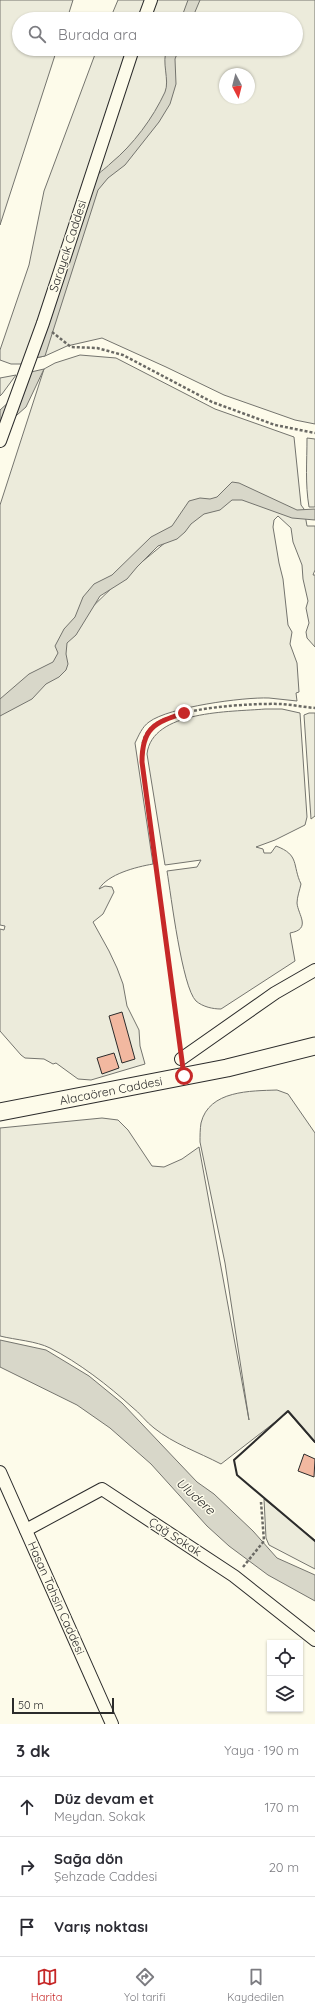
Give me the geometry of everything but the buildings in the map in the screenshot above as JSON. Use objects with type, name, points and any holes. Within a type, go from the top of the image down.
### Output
[{"type":"street","points":[[147,12],[151,0]]},
{"type":"street","name":"Saraycık Caddesi","points":[[0,441],[43,323],[131,56]]},
{"type":"street","points":[[181,1059],[275,994],[315,970]]},
{"type":"street","name":"Alacaören Caddesi","points":[[0,1112],[227,1068],[315,1046]]},
{"type":"street","name":"Hasan Tahsin Caddesi","points":[[0,1472],[112,1724]]},
{"type":"street","name":"Çağ Sokak","points":[[26,1530],[102,1489],[234,1576],[315,1640]]},
{"type":"path","points":[[43,323],[71,347],[110,351],[123,355],[212,402],[275,425],[315,433]]},
{"type":"path","points":[[181,1059],[142,762],[142,748],[145,737],[154,725],[184,713],[232,706],[283,704],[315,708]]},
{"type":"path","points":[[246,1564],[264,1541],[261,1502]]},
{"type":"shaded area","points":[[0,0],[73,0],[69,12],[12,12],[12,56],[55,56],[0,225]]},
{"type":"shaded area","points":[[118,0],[315,0],[315,424],[295,420],[224,395],[102,338],[67,346],[45,356],[35,358],[25,364],[11,364],[0,360],[0,350],[29,265],[44,191],[94,56],[303,56],[303,12],[113,12]]},
{"type":"shaded area","points":[[80,355],[116,358],[215,409],[294,437],[301,505],[304,509],[307,526],[315,526],[315,570],[313,575],[315,575],[315,647],[307,638],[306,632],[309,623],[306,608],[308,601],[303,579],[302,565],[293,542],[291,528],[278,516],[274,520],[273,527],[283,579],[288,625],[292,632],[290,644],[297,663],[299,692],[296,693],[297,701],[269,698],[242,699],[207,704],[173,712],[159,717],[144,726],[135,743],[153,864],[123,872],[109,879],[103,884],[99,889],[105,886],[112,887],[114,892],[103,914],[93,922],[109,951],[123,984],[127,1006],[139,1030],[140,1046],[145,1064],[91,1080],[78,1079],[56,1063],[53,1064],[44,1059],[25,1058],[0,1031],[0,929],[4,930],[5,926],[0,925],[0,708],[61,658],[0,705],[0,505],[44,369],[55,363]],"holes":[[[190,522],[119,581],[85,614],[105,585]]]},
{"type":"shaded area","points":[[16,375],[2,394],[0,396],[0,378]]},
{"type":"shaded area","points":[[307,438],[315,439],[315,507],[309,507],[306,472]]},
{"type":"shaded area","points":[[282,709],[300,713],[307,817],[305,825],[275,840],[256,847],[263,849],[264,853],[271,853],[276,846],[284,849],[292,857],[301,884],[297,903],[302,925],[297,931],[290,933],[295,961],[221,1009],[211,1008],[196,1001],[186,978],[178,940],[167,871],[197,867],[201,860],[165,865],[147,754],[152,740],[163,729],[178,721],[214,713]]},
{"type":"shaded area","points":[[315,713],[315,816],[311,819],[304,715]]},
{"type":"shaded area","points":[[277,1090],[288,1094],[315,1133],[315,1443],[288,1412],[221,1464],[162,1434],[151,1426],[135,1409],[103,1383],[82,1367],[61,1354],[39,1344],[0,1336],[0,1128],[102,1118],[118,1120],[128,1130],[152,1166],[164,1167],[182,1159],[199,1147],[249,1420],[225,1263],[200,1142],[200,1128],[205,1112],[222,1098],[232,1094],[244,1092]]},
{"type":"shaded area","points":[[264,1499],[315,1540],[315,1569],[269,1545],[266,1538]]},
{"type":"water","points":[[188,0],[200,0],[195,12],[184,12]]},
{"type":"water","points":[[165,56],[176,56],[176,84],[170,104],[159,122],[125,165],[108,178],[98,190],[45,356],[35,358],[93,180],[135,139],[160,102],[165,92],[167,82]]},
{"type":"water","points":[[44,369],[26,407],[0,430],[0,410],[10,401],[31,372]]},
{"type":"water","points":[[232,482],[239,483],[297,510],[315,509],[315,520],[292,518],[242,500],[232,500],[220,510],[204,514],[191,524],[177,539],[158,546],[127,579],[100,596],[76,635],[67,643],[66,654],[68,664],[66,670],[59,677],[46,684],[32,699],[0,716],[0,699],[29,674],[53,662],[58,653],[55,646],[64,629],[75,617],[83,597],[94,584],[112,575],[151,537],[172,526],[189,501],[200,498],[210,499],[217,497]]},
{"type":"water","name":"Uludere","points":[[0,1340],[46,1350],[89,1376],[122,1403],[197,1482],[214,1494],[253,1531],[277,1558],[315,1575],[315,1601],[268,1575],[229,1546],[207,1526],[151,1464],[110,1428],[77,1405],[0,1367]]},
{"type":"wall","points":[[315,1442],[288,1411],[234,1460],[237,1475],[315,1541]]},
{"type":"route","points":[[184,713],[166,719],[154,725],[149,730],[142,748],[142,762],[184,1076]]}]
